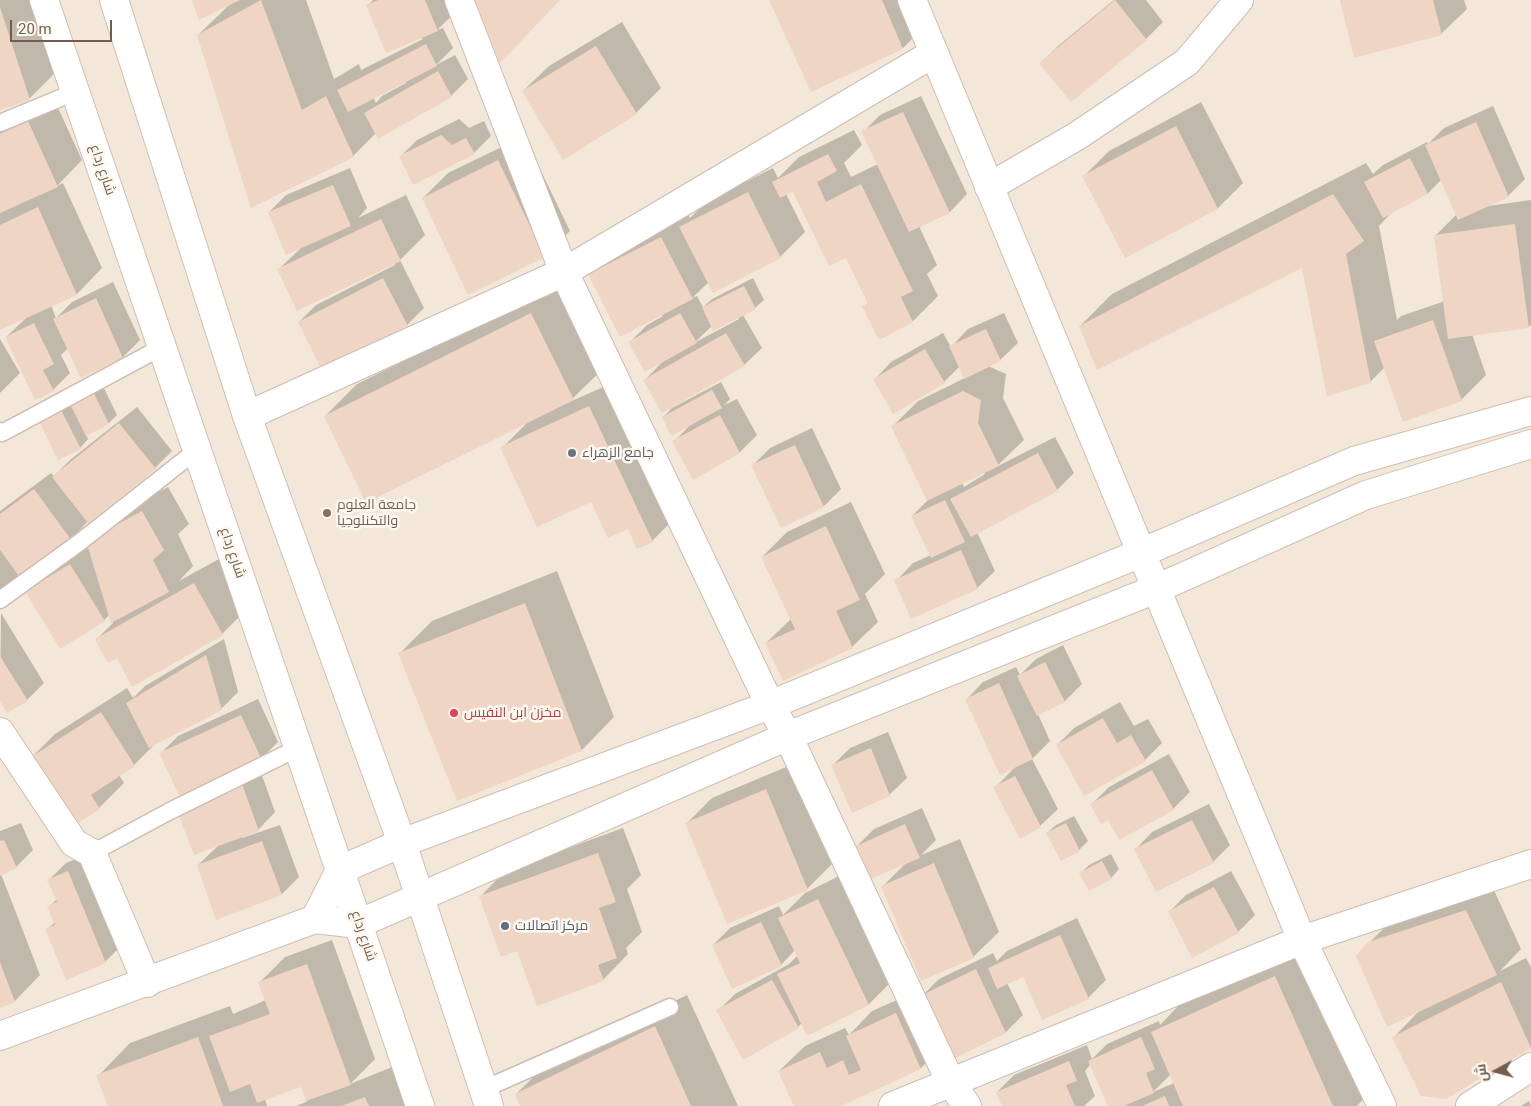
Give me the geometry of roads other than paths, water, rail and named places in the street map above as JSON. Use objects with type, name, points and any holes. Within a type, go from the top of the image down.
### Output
[{"type":"street","name":"شارع رداع","points":[[44,0],[420,1106]]},
{"type":"street","points":[[114,0],[247,416],[402,843],[486,1098]]},
{"type":"street","points":[[459,0],[564,272],[770,706],[788,736],[951,1083],[967,1106]]},
{"type":"street","points":[[912,0],[1302,940],[1382,1106]]},
{"type":"street","points":[[990,187],[1077,136],[1187,62],[1239,0]]},
{"type":"street","points":[[247,416],[564,272],[934,53]]},
{"type":"street","points":[[316,919],[340,870],[402,843],[770,706],[1141,553],[1354,461],[1531,411]]},
{"type":"street","points":[[0,1036],[316,919],[358,924],[788,736],[1156,590],[1366,495],[1531,444]]},
{"type":"street","points":[[0,732],[74,843],[92,853],[147,983]]},
{"type":"street","points":[[894,1106],[1302,940],[1531,864]]},
{"type":"street","points":[[1470,1106],[1531,1067]]},
{"type":"lane","points":[[0,124],[75,92]]},
{"type":"lane","points":[[0,431],[2,433],[162,347]]},
{"type":"lane","points":[[0,600],[80,542],[197,450]]},
{"type":"lane","points":[[92,853],[170,811],[298,748]]},
{"type":"lane","points":[[486,1098],[670,1007]]},
{"type":"place","name":"جامع الزهراء","points":[[572,453]]},
{"type":"place","name":"جامعة العلوم والتكنلوجيا","points":[[327,513]]},
{"type":"place","name":"مخزن ابن النفيس","points":[[454,713]]},
{"type":"place","name":"مركز اتصالات","points":[[505,926]]}]
